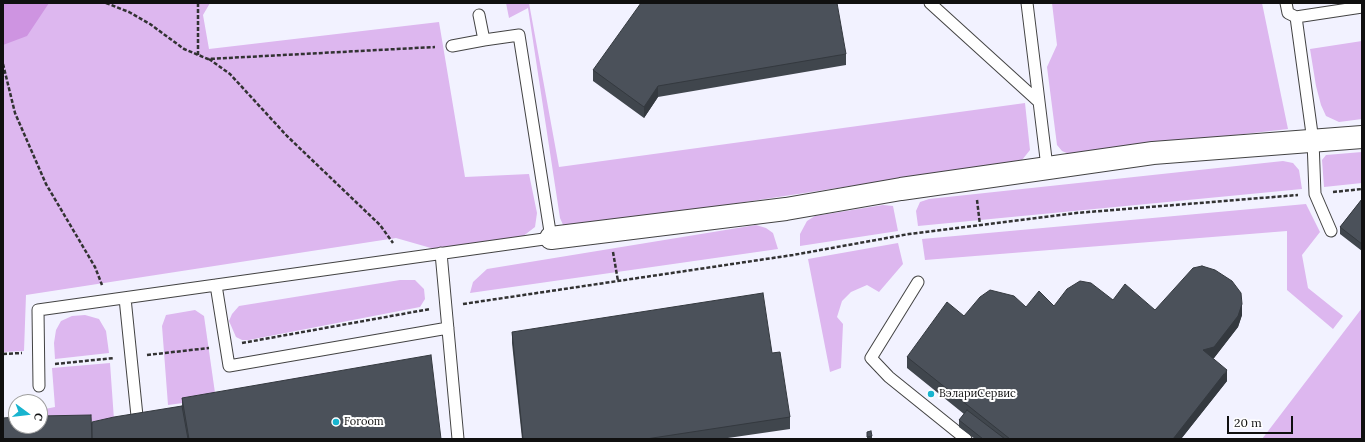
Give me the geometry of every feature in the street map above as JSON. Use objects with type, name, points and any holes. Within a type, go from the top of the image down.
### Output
[{"type":"street","points":[[551,238],[786,209],[901,189],[1153,153],[1362,137]]},
{"type":"lane","points":[[930,3],[1039,102]]},
{"type":"lane","points":[[1027,3],[1047,167]]},
{"type":"lane","points":[[1286,3],[1288,13],[1296,17],[1362,7]]},
{"type":"lane","points":[[479,15],[484,40]]},
{"type":"lane","points":[[1296,17],[1313,141],[1315,194],[1331,231]]},
{"type":"lane","points":[[40,386],[38,310],[551,238],[519,35],[452,46]]},
{"type":"lane","points":[[441,253],[458,439]]},
{"type":"lane","points":[[918,282],[871,358],[889,376],[966,439]]},
{"type":"lane","points":[[216,285],[229,366],[448,328]]},
{"type":"lane","points":[[125,298],[137,416]]},
{"type":"path","points":[[106,3],[129,12],[150,24],[184,49],[208,59],[230,74],[287,136],[380,225],[404,258]]},
{"type":"path","points":[[198,3],[198,55]]},
{"type":"path","points":[[208,59],[452,46]]},
{"type":"path","points":[[3,64],[15,113],[46,184],[95,266],[107,300]]},
{"type":"path","points":[[55,364],[226,346],[446,306],[794,255],[909,234],[1076,213],[1362,189]]},
{"type":"path","points":[[610,230],[618,281]]},
{"type":"path","points":[[3,354],[24,353]]},
{"type":"shaded area","points":[[3,3],[210,3],[203,15],[209,49],[439,22],[465,177],[529,174],[537,213],[535,227],[522,237],[438,250],[396,238],[26,295],[24,351],[3,352]]},
{"type":"shaded area","points":[[3,3],[49,3],[27,36],[3,45]]},
{"type":"shaded area","points":[[506,3],[529,3],[559,167],[1025,103],[1030,150],[1022,160],[574,228],[564,227],[560,218],[528,8],[509,18]]},
{"type":"shaded area","points":[[1052,3],[1262,3],[1288,129],[1069,154],[1062,151],[1057,145],[1047,67],[1057,45]]},
{"type":"shaded area","points":[[1362,41],[1362,119],[1339,122],[1326,116],[1321,105],[1316,86],[1310,49]]},
{"type":"shaded area","points":[[1362,152],[1362,183],[1324,187],[1322,160],[1326,155]]},
{"type":"shaded area","points":[[1283,161],[1293,163],[1299,170],[1302,189],[918,226],[916,211],[920,202],[929,199]]},
{"type":"shaded area","points":[[1306,204],[1320,232],[1302,255],[1308,288],[1343,316],[1333,329],[1287,290],[1287,231],[925,260],[922,239]]},
{"type":"shaded area","points":[[883,205],[893,206],[898,231],[800,246],[800,234],[807,221],[815,216]]},
{"type":"shaded area","points":[[756,225],[766,228],[773,233],[778,249],[470,293],[473,282],[487,269]]},
{"type":"shaded area","points":[[898,243],[903,264],[879,292],[867,285],[851,292],[842,301],[837,317],[843,324],[841,368],[830,372],[808,259]]},
{"type":"shaded area","points":[[400,280],[415,280],[424,289],[425,299],[420,307],[249,340],[242,340],[236,337],[229,321],[232,314],[239,306]]},
{"type":"shaded area","points":[[1362,308],[1361,439],[1262,439]]},
{"type":"shaded area","points":[[195,310],[204,316],[215,393],[330,372],[332,383],[168,405],[162,326],[166,315]]},
{"type":"shaded area","points":[[85,315],[99,319],[106,331],[109,353],[55,359],[54,343],[56,330],[61,321],[72,316]]},
{"type":"shaded area","points":[[110,363],[114,420],[48,424],[48,408],[55,407],[52,368]]},
{"type":"building","points":[[641,3],[837,3],[846,54],[658,86],[644,107],[593,70]]},
{"type":"building","points":[[1362,199],[1362,244],[1340,227]]},
{"type":"building","points":[[1202,266],[1215,270],[1232,281],[1241,293],[1242,304],[1238,316],[1214,347],[1203,350],[1227,370],[1173,439],[1010,439],[907,357],[947,302],[964,316],[980,297],[990,290],[1014,296],[1026,307],[1039,291],[1054,306],[1067,289],[1080,281],[1091,283],[1113,300],[1125,284],[1155,310],[1193,268]]},
{"type":"building","points":[[763,293],[772,353],[780,352],[790,417],[646,439],[523,439],[512,332]]},
{"type":"building","points":[[431,355],[441,439],[189,439],[182,398]]},
{"type":"building","points":[[182,406],[188,439],[92,439],[92,422]]},
{"type":"building","points":[[967,410],[1005,439],[983,439],[959,420]]},
{"type":"building","points":[[91,415],[92,439],[3,439],[3,418],[8,418],[8,434],[48,434],[48,416]]},
{"type":"building","points":[[871,431],[872,436],[867,437],[867,432]]},
{"type":"place","name":"ВэлариСервис","points":[[931,394]]},
{"type":"place","name":"Foroom","points":[[336,422]]}]
